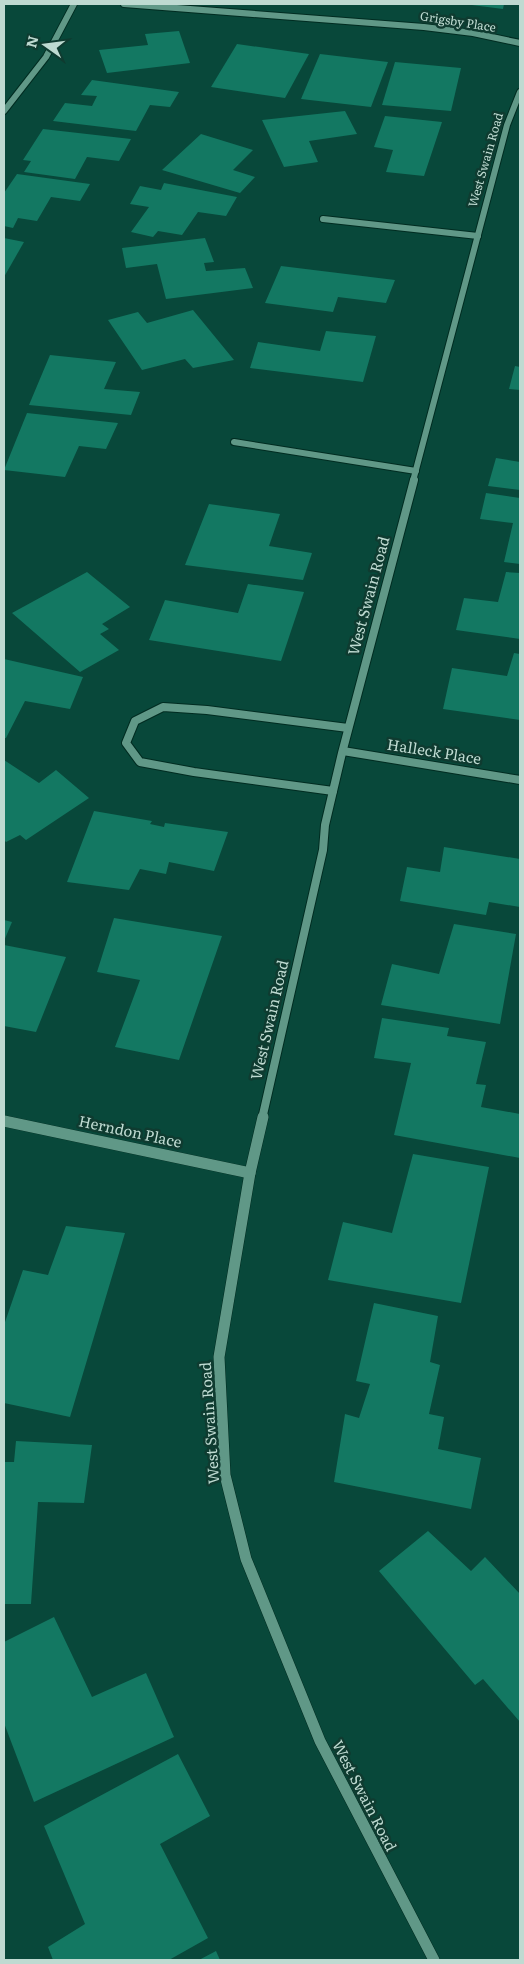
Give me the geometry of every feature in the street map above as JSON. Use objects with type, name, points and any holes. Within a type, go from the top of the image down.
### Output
[{"type":"street","points":[[4,111],[46,57],[74,4]]},
{"type":"street","name":"Grigsby Place","points":[[124,4],[424,27],[473,33],[520,43]]},
{"type":"street","name":"West Swain Road","points":[[434,1960],[320,1741],[246,1558],[225,1475],[219,1357],[250,1173],[323,850],[325,825],[348,728],[507,125],[520,92]]},
{"type":"street","points":[[323,219],[478,236]]},
{"type":"street","points":[[234,442],[416,471]]},
{"type":"street","points":[[334,791],[194,772],[140,762],[126,743],[135,721],[163,707],[207,710],[348,728]]},
{"type":"street","name":"Halleck Place","points":[[343,751],[520,780]]},
{"type":"street","name":"Herndon Place","points":[[4,1121],[250,1173]]},
{"type":"building","points":[[464,4],[504,4],[503,9]]},
{"type":"building","points":[[179,31],[190,63],[107,73],[99,50],[148,45],[145,34]]},
{"type":"building","points":[[237,44],[309,54],[285,98],[211,87]]},
{"type":"building","points":[[320,54],[388,62],[371,107],[301,99]]},
{"type":"building","points":[[395,62],[461,68],[451,111],[382,105]]},
{"type":"building","points":[[92,80],[179,92],[170,107],[150,105],[136,131],[53,121],[65,103],[92,106],[97,96],[81,95]]},
{"type":"building","points":[[345,111],[357,134],[309,141],[318,162],[284,167],[262,120]]},
{"type":"building","points":[[385,116],[442,122],[424,176],[386,172],[393,150],[374,147]]},
{"type":"building","points":[[43,129],[131,139],[119,161],[87,157],[75,179],[24,172],[31,161],[23,160]]},
{"type":"building","points":[[201,134],[253,150],[233,170],[255,177],[240,193],[162,170]]},
{"type":"building","points":[[17,174],[90,184],[80,201],[51,197],[37,221],[18,218],[13,228],[4,226],[4,193]]},
{"type":"building","points":[[164,183],[237,197],[226,216],[198,212],[182,235],[158,231],[153,237],[131,232],[149,207],[130,204],[140,186],[161,190]]},
{"type":"building","points":[[4,238],[24,242],[4,277]]},
{"type":"building","points":[[205,238],[214,262],[204,263],[206,271],[245,268],[253,288],[166,299],[157,264],[126,268],[122,248]]},
{"type":"building","points":[[281,266],[395,280],[386,303],[338,297],[333,312],[265,303]]},
{"type":"building","points":[[193,310],[234,360],[193,368],[185,359],[142,370],[108,320],[138,312],[147,323]]},
{"type":"building","points":[[326,331],[376,336],[363,382],[250,368],[258,342],[320,351]]},
{"type":"building","points":[[50,355],[116,362],[104,389],[140,392],[131,415],[29,405]]},
{"type":"building","points":[[515,366],[520,367],[520,390],[509,389]]},
{"type":"building","points":[[27,413],[118,423],[106,449],[79,446],[65,477],[4,470]]},
{"type":"building","points":[[496,458],[520,462],[520,490],[488,486]]},
{"type":"building","points":[[486,493],[520,498],[520,564],[504,562],[513,523],[480,519]]},
{"type":"building","points":[[209,504],[280,514],[269,546],[312,553],[303,580],[185,565]]},
{"type":"building","points":[[87,572],[130,607],[102,624],[109,629],[100,634],[119,650],[80,672],[12,613]]},
{"type":"building","points":[[506,572],[520,573],[520,639],[456,630],[464,598],[498,602]]},
{"type":"building","points":[[248,584],[304,592],[281,661],[149,640],[165,600],[238,613]]},
{"type":"building","points":[[514,653],[520,654],[520,720],[443,709],[452,668],[507,676]]},
{"type":"building","points":[[4,659],[83,677],[70,709],[25,701],[6,738],[4,738]]},
{"type":"building","points":[[4,760],[39,783],[56,770],[89,798],[26,840],[20,835],[6,842],[4,840]]},
{"type":"building","points":[[94,811],[152,821],[150,824],[164,827],[165,823],[228,832],[214,871],[169,862],[166,874],[140,869],[129,890],[67,882]]},
{"type":"building","points":[[444,847],[520,859],[520,907],[489,902],[486,915],[400,901],[407,867],[440,872]]},
{"type":"building","points":[[114,918],[222,936],[179,1060],[115,1047],[140,980],[97,972]]},
{"type":"building","points":[[4,920],[12,922],[4,941]]},
{"type":"building","points":[[454,924],[516,934],[500,1024],[381,1005],[392,964],[439,974]]},
{"type":"building","points":[[4,945],[66,957],[36,1032],[4,1026]]},
{"type":"building","points":[[382,1018],[449,1028],[447,1036],[486,1042],[476,1084],[486,1085],[481,1107],[520,1114],[520,1158],[394,1135],[411,1063],[374,1058]]},
{"type":"building","points":[[413,1154],[489,1167],[461,1303],[328,1280],[343,1222],[392,1233]]},
{"type":"building","points":[[66,1226],[125,1233],[70,1417],[4,1403],[4,1325],[23,1270],[48,1275]]},
{"type":"building","points":[[374,1303],[438,1316],[430,1362],[440,1365],[429,1414],[444,1417],[438,1449],[481,1458],[471,1509],[334,1482],[345,1414],[359,1418],[370,1384],[356,1381]]},
{"type":"building","points":[[16,1441],[92,1445],[84,1503],[38,1502],[31,1604],[4,1604],[4,1462],[14,1462]]},
{"type":"building","points":[[428,1531],[471,1571],[485,1557],[520,1594],[520,1722],[483,1679],[475,1685],[379,1571]]},
{"type":"building","points":[[54,1617],[92,1697],[146,1673],[174,1737],[34,1802],[4,1723],[4,1642]]},
{"type":"building","points":[[178,1754],[210,1816],[160,1844],[208,1938],[169,1960],[53,1960],[48,1947],[85,1924],[44,1826]]},
{"type":"building","points":[[216,1951],[220,1960],[199,1960]]}]
